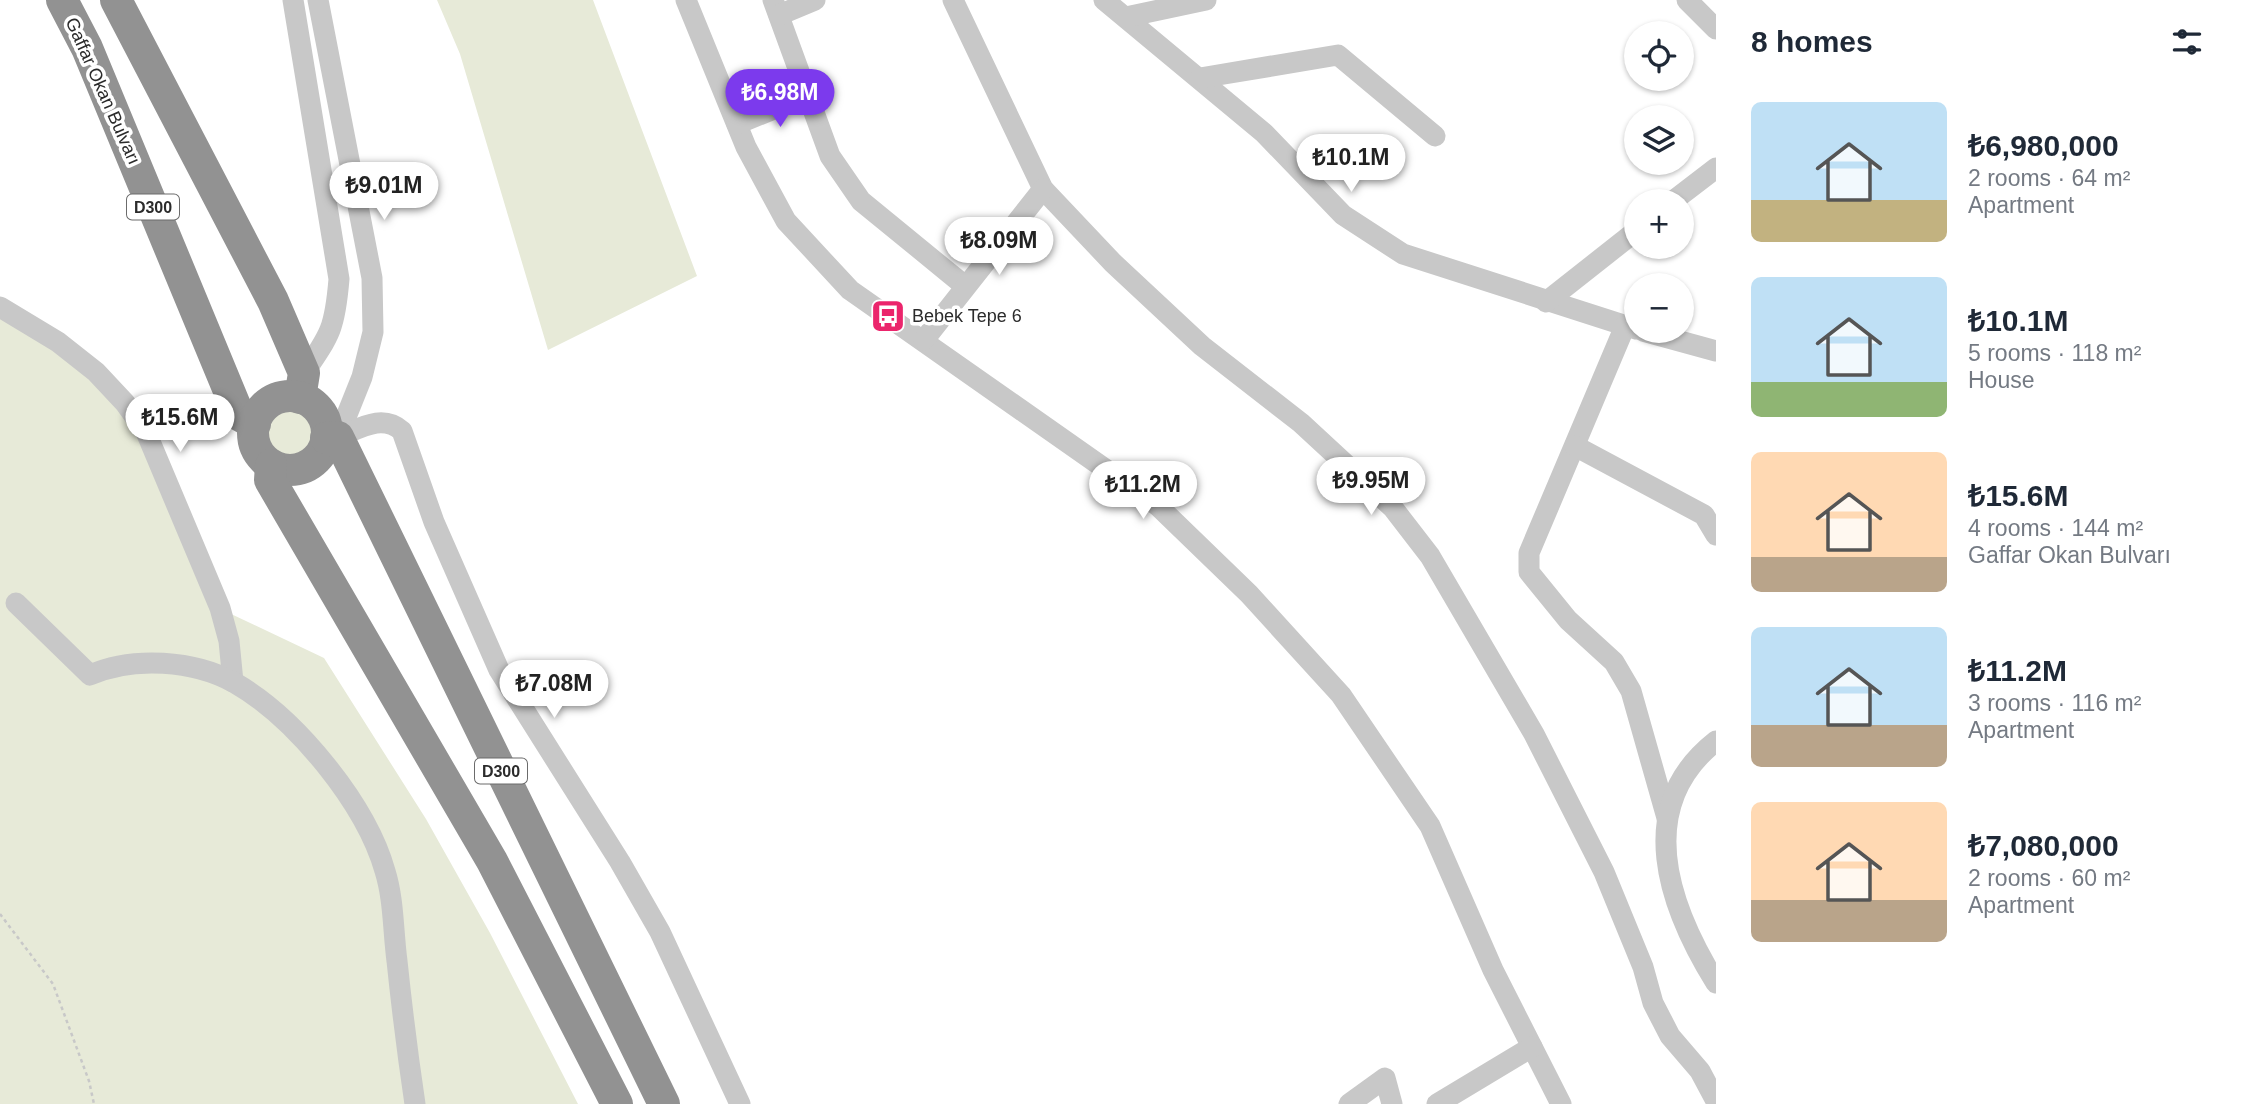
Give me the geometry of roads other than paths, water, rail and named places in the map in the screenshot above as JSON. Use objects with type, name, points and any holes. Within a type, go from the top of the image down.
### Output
[{"type":"highway","name":"Gaffar Okan Bulvarı","points":[[62,0],[87,48],[247,419],[254,443],[271,472]]},
{"type":"highway","points":[[116,0],[273,302],[302,386],[309,402],[322,415],[332,438],[308,466],[271,472]]},
{"type":"highway","points":[[247,419],[258,415],[272,401],[302,386]]},
{"type":"highway","name":"D300","points":[[332,438],[664,1104]]},
{"type":"highway","name":"D300","points":[[271,472],[492,861],[617,1104]]},
{"type":"street","points":[[293,0],[339,279],[336,318],[302,386]]},
{"type":"street","points":[[318,0],[372,278],[373,332],[362,377],[332,438]]},
{"type":"street","points":[[686,0],[746,147],[786,221],[849,290],[1158,506],[1249,594],[1341,695],[1430,826],[1493,970],[1561,1104]]},
{"type":"street","points":[[814,0],[776,7],[830,156],[861,201],[965,286]]},
{"type":"street","points":[[953,0],[1042,189],[1113,263],[1202,346],[1301,423],[1393,508],[1430,556],[1534,734],[1604,872],[1643,967],[1653,1003],[1670,1036],[1700,1071],[1716,1101]]},
{"type":"street","points":[[1104,0],[1264,133],[1343,215],[1403,254],[1624,326]]},
{"type":"street","points":[[1126,17],[1206,0]]},
{"type":"street","points":[[1687,0],[1716,29]]},
{"type":"street","points":[[1200,78],[1338,55],[1435,136]]},
{"type":"street","points":[[737,124],[808,95]]},
{"type":"street","points":[[1689,189],[1716,168]]},
{"type":"street","points":[[924,340],[1042,189]]},
{"type":"street","points":[[1546,302],[1624,240]]},
{"type":"street","points":[[0,307],[58,342],[96,372],[125,403],[146,432],[219,608],[229,641],[233,682]]},
{"type":"street","points":[[1628,343],[1575,446],[1529,552],[1527,566],[1568,620],[1614,662],[1631,691],[1667,818]]},
{"type":"street","points":[[1687,343],[1716,351]]},
{"type":"street","points":[[332,438],[382,422],[402,431],[434,522],[499,670],[620,862],[660,932],[740,1104]]},
{"type":"street","points":[[1575,446],[1704,515],[1716,535]]},
{"type":"street","points":[[16,603],[90,675],[117,665],[147,662],[179,666],[233,682],[274,713],[306,744],[359,814],[379,852],[390,892],[415,1104]]},
{"type":"street","points":[[1714,749],[1696,758],[1676,789],[1667,818],[1665,849],[1674,898],[1694,947],[1716,983]]},
{"type":"street","points":[[1437,1104],[1532,1047]]},
{"type":"street","points":[[1349,1104],[1385,1078],[1392,1104]]},
{"type":"place","name":"Bebek Tepe 6","points":[[888,316]]}]
